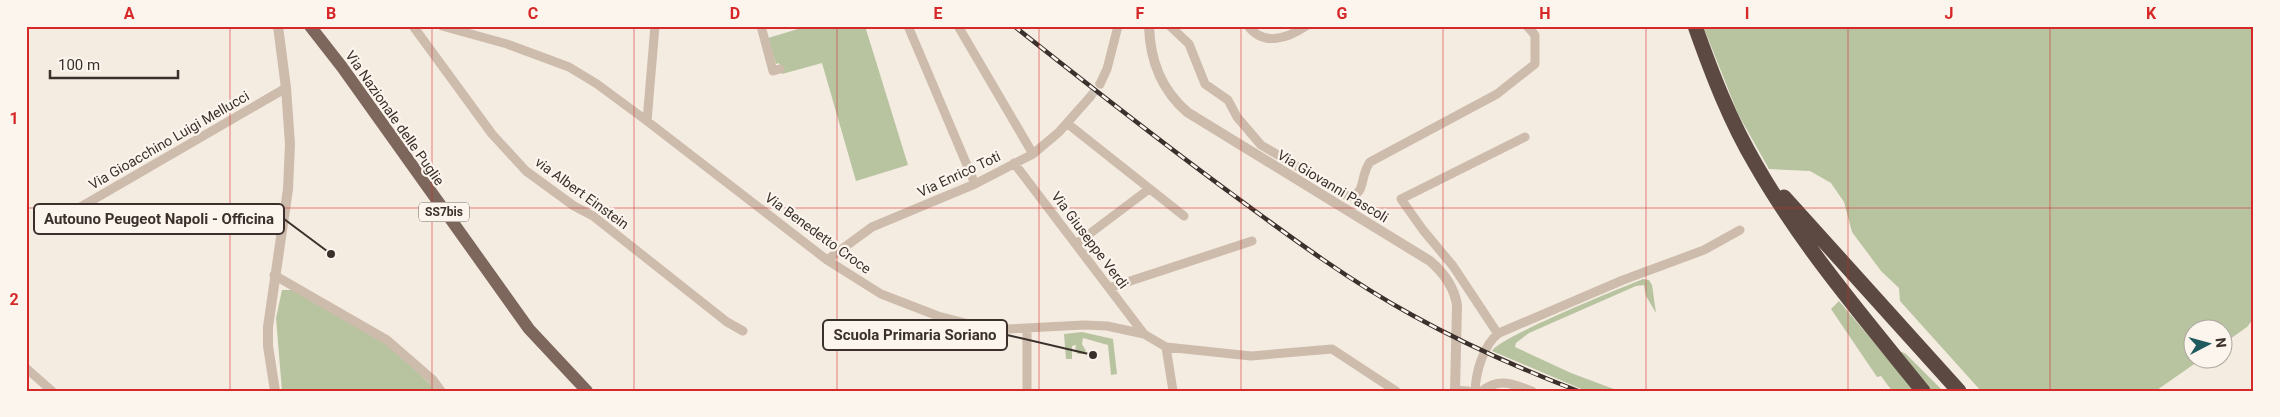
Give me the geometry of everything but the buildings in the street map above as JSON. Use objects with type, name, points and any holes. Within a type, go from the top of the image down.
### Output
[{"type":"highway","points":[[1695,26],[1724,100],[1756,165],[1801,237],[1842,293],[1923,391]]},
{"type":"highway","points":[[1756,165],[1959,391]]},
{"type":"main road","name":"Via Nazionale delle Puglie","points":[[310,26],[342,67],[529,329],[587,391]]},
{"type":"street","points":[[275,391],[268,346],[274,275],[288,189],[290,144],[286,88],[278,26]]},
{"type":"street","name":"via Albert Einstein","points":[[414,26],[492,134],[526,171],[574,206],[592,216],[727,322],[743,332]]},
{"type":"street","name":"Via Benedetto Croce","points":[[442,26],[507,44],[569,67],[597,84],[647,121],[828,260],[881,294],[938,316],[1008,329],[1084,325],[1107,326],[1144,334],[1166,348],[1251,356],[1332,349],[1396,391]]},
{"type":"street","points":[[647,121],[655,26]]},
{"type":"street","points":[[761,26],[773,71],[780,69]]},
{"type":"street","points":[[908,26],[975,184]]},
{"type":"street","points":[[958,26],[1033,154]]},
{"type":"street","points":[[1100,84],[1107,69],[1118,26]]},
{"type":"street","name":"Via Giovanni Pascoli","points":[[1149,26],[1152,58],[1161,82],[1174,100],[1187,112],[1430,260],[1445,276],[1455,294],[1455,390]]},
{"type":"street","points":[[1170,26],[1189,44],[1205,84],[1228,100],[1236,117],[1261,145],[1349,197],[1357,196],[1360,192],[1364,171],[1370,162],[1497,94],[1536,64],[1536,36],[1527,26]]},
{"type":"street","points":[[1248,26],[1263,38],[1278,39],[1296,33],[1306,26]]},
{"type":"street","name":"Via Gioacchino Luigi Mellucci","points":[[65,216],[286,88]]},
{"type":"street","name":"Via Enrico Toti","points":[[828,260],[872,227],[975,184],[1033,154],[1068,124],[1090,97]]},
{"type":"street","points":[[1068,124],[1184,216]]},
{"type":"street","points":[[1498,334],[1453,266],[1423,230],[1401,199],[1524,137]]},
{"type":"street","name":"Via Giuseppe Verdi","points":[[1014,163],[1144,334]]},
{"type":"street","points":[[1076,244],[1149,189]]},
{"type":"street","points":[[1475,391],[1480,366],[1489,345],[1498,334],[1623,280],[1704,250],[1740,230]]},
{"type":"street","points":[[1109,288],[1252,241]]},
{"type":"street","points":[[274,275],[390,339],[433,380],[441,391]]},
{"type":"street","points":[[1027,328],[1027,391]]},
{"type":"street","points":[[1166,348],[1173,391]]},
{"type":"street","points":[[26,368],[52,391]]},
{"type":"street","points":[[1482,391],[1497,382],[1506,382],[1532,391]]},
{"type":"street","points":[[1455,390],[1468,391]]},
{"type":"green space","points":[[808,26],[865,26],[908,165],[856,181],[822,63],[782,74],[779,63],[776,64],[768,38]]},
{"type":"green space","points":[[1703,26],[2254,26],[2254,318],[2247,327],[2232,338],[2232,320],[2182,320],[2182,370],[2186,370],[2157,390],[1981,391],[1900,301],[1899,288],[1881,271],[1852,232],[1844,202],[1831,183],[1810,171],[1769,169],[1738,114]]},
{"type":"green space","points":[[1643,279],[1649,280],[1652,285],[1656,313],[1646,296],[1644,285],[1636,286],[1529,333],[1516,343],[1515,347],[1571,373],[1619,391],[1586,391],[1492,351],[1515,335],[1537,324]]},
{"type":"green space","points":[[282,290],[293,290],[387,344],[438,391],[282,391],[276,318]]},
{"type":"green space","points":[[1839,301],[1882,352],[1902,352],[1906,354],[1943,391],[1892,391],[1881,376],[1877,377],[1831,309]]},
{"type":"green space","points":[[1082,332],[1113,339],[1117,374],[1111,375],[1108,345],[1083,338],[1082,344],[1086,351],[1084,354],[1078,354],[1075,351],[1076,345],[1072,346],[1072,359],[1066,359],[1064,334]]},
{"type":"tunnel","points":[[1090,97],[1100,84]]},
{"type":"railway","points":[[1014,26],[1180,155],[1344,274],[1389,302],[1453,336],[1515,365],[1578,391]]},
{"type":"place","name":"Autouno Peugeot Napoli - Officina","points":[[331,254]]},
{"type":"place","name":"Scuola Primaria Soriano","points":[[1093,355]]}]
